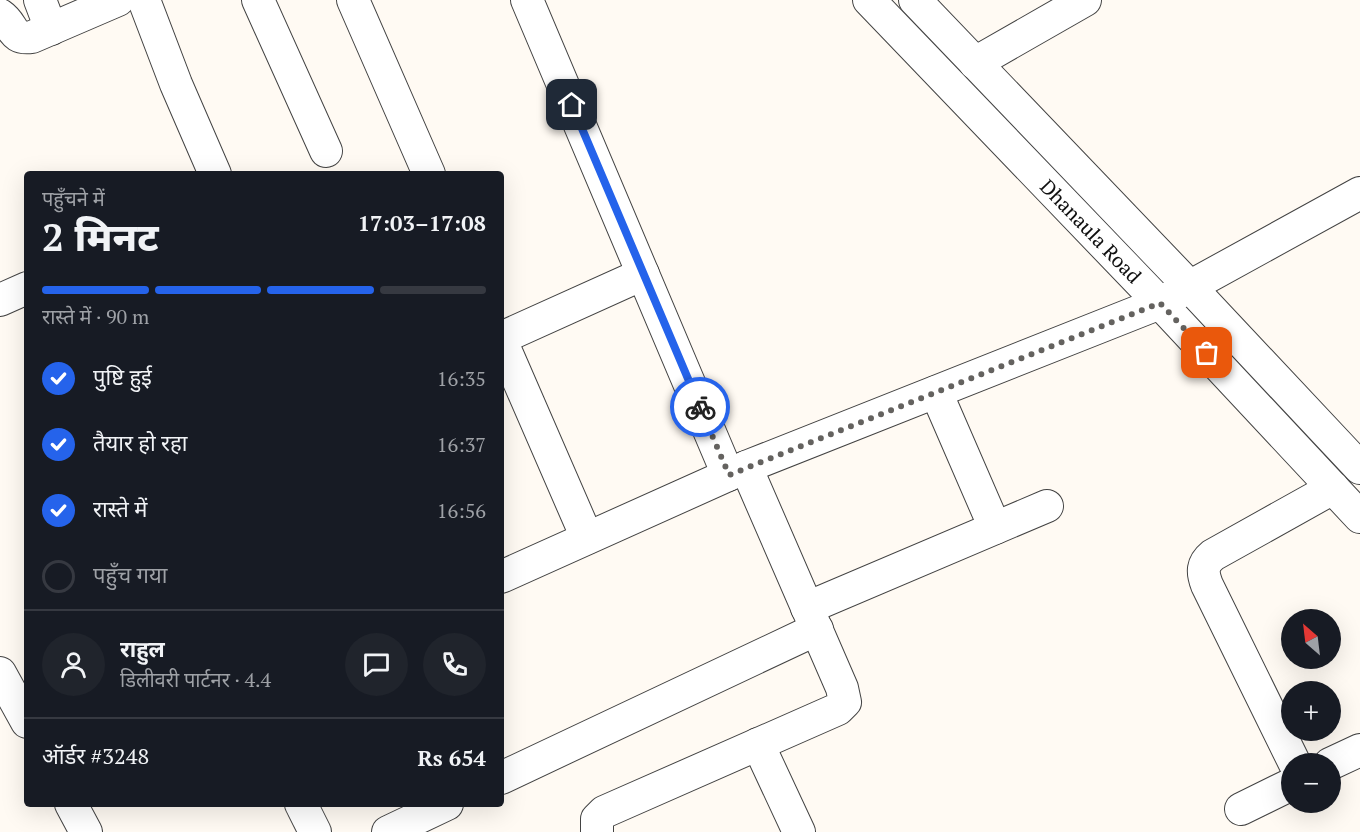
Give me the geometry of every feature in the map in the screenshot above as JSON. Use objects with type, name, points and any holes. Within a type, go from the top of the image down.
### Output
[{"type":"street","points":[[40,0],[51,29]]},
{"type":"street","points":[[0,15],[7,20],[16,36],[32,37],[118,0]]},
{"type":"street","points":[[144,0],[176,84],[214,171]]},
{"type":"street","points":[[258,0],[326,151]]},
{"type":"street","points":[[353,0],[428,171]]},
{"type":"street","points":[[527,0],[644,274],[737,471],[812,618],[842,688],[844,702],[838,709],[604,812],[597,819],[597,832]]},
{"type":"street","name":"Dhanaula Road","points":[[868,0],[1160,303],[1360,516]]},
{"type":"street","name":"Dhanaula Road","points":[[915,0],[1360,468]]},
{"type":"street","points":[[975,63],[1085,0]]},
{"type":"street","points":[[504,576],[737,471],[1160,303],[1360,193]]},
{"type":"street","points":[[504,338],[644,274]]},
{"type":"street","points":[[0,300],[24,289]]},
{"type":"street","points":[[504,346],[587,538]]},
{"type":"street","points":[[936,392],[995,528]]},
{"type":"street","points":[[1290,753],[1207,585],[1203,568],[1206,561],[1213,555],[1334,488]]},
{"type":"street","points":[[504,776],[812,618],[995,528],[1047,506]]},
{"type":"street","points":[[0,673],[24,717]]},
{"type":"street","points":[[758,744],[799,832]]},
{"type":"street","points":[[1341,759],[1360,750]]},
{"type":"street","points":[[1242,809],[1281,790]]},
{"type":"street","points":[[74,807],[86,832]]},
{"type":"street","points":[[302,807],[315,832]]},
{"type":"street","points":[[396,830],[441,807]]},
{"type":"way so far","points":[[700,407],[729,475],[1160,303],[1207,353]]},
{"type":"route","points":[[572,105],[700,407]]}]
